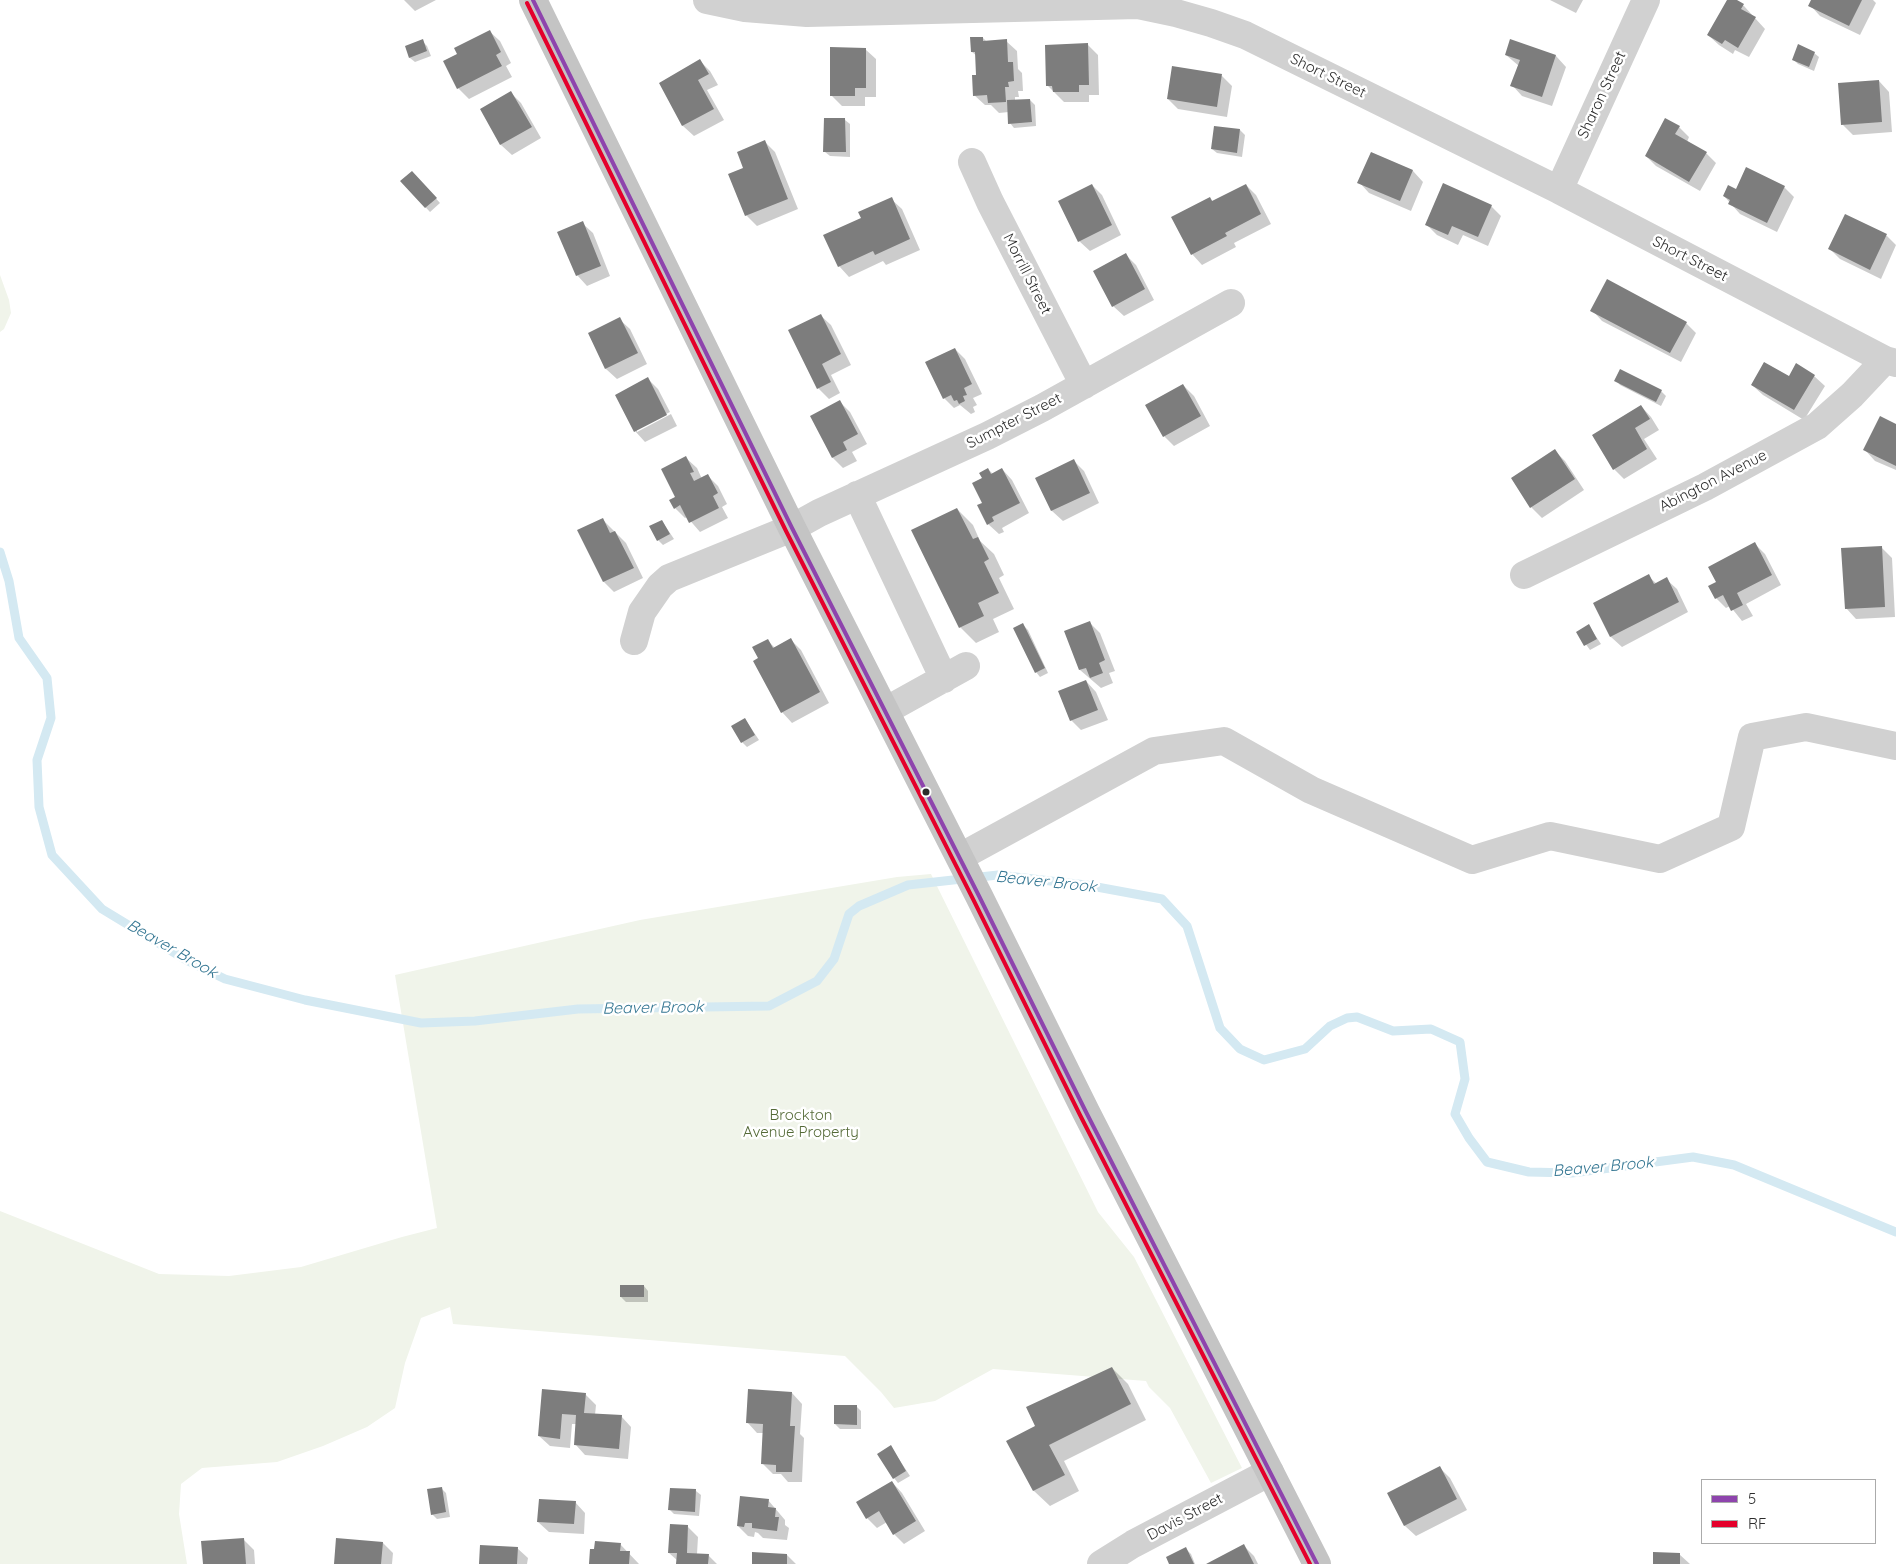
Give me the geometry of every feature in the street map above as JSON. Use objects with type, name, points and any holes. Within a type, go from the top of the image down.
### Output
[{"type":"main road","points":[[533,0],[792,528],[979,896],[1086,1112],[1317,1564]]},
{"type":"street","name":"Short Street","points":[[707,0],[745,8],[807,13],[1138,5],[1176,13],[1245,35],[1559,190],[1890,362]]},
{"type":"street","name":"Sharon Street","points":[[1559,190],[1646,0]]},
{"type":"street","name":"Morrill Street","points":[[972,162],[990,202],[1084,385]]},
{"type":"street","name":"Sumpter Street","points":[[634,641],[642,612],[660,586],[669,578],[792,528],[818,513],[987,436],[1042,408],[1231,303]]},
{"type":"street","name":"Abington Avenue","points":[[1524,575],[1705,487],[1817,426],[1890,362]]},
{"type":"street","points":[[857,495],[955,672],[885,711]]},
{"type":"street","points":[[960,859],[1154,751],[1224,741],[1311,790],[1472,860],[1550,836],[1660,859],[1731,827],[1752,737],[1806,727],[1896,746]]},
{"type":"street","name":"Davis Street","points":[[1101,1564],[1133,1544],[1270,1472]]},
{"type":"green space","points":[[0,275],[9,300],[11,313],[4,329],[0,332]]},
{"type":"green space","name":"Brockton Avenue Property","points":[[931,874],[1098,1212],[1134,1257],[1242,1468],[1211,1483],[1170,1408],[1149,1387],[1146,1381],[993,1369],[935,1401],[894,1408],[881,1392],[845,1356],[453,1324],[450,1307],[421,1318],[405,1363],[395,1408],[367,1427],[323,1446],[277,1462],[202,1468],[181,1484],[179,1514],[187,1564],[0,1564],[0,1211],[159,1274],[229,1276],[301,1267],[437,1228],[395,975],[640,920],[897,877]]},
{"type":"building","points":[[1727,0],[1737,0],[1744,4],[1741,9],[1756,17],[1738,48],[1725,40],[1722,44],[1707,35]]},
{"type":"building","points":[[1811,0],[1862,0],[1849,26],[1808,6]]},
{"type":"building","points":[[490,30],[501,52],[496,55],[502,66],[457,89],[443,61],[457,54],[454,48]]},
{"type":"building","points":[[970,37],[983,37],[983,41],[1007,39],[1008,62],[1013,62],[1014,81],[1008,82],[1009,87],[1005,87],[1006,102],[988,103],[987,95],[973,96],[972,75],[976,75],[975,52],[971,52]]},
{"type":"building","points":[[423,39],[427,51],[409,58],[405,46]]},
{"type":"building","points":[[1510,39],[1556,55],[1542,97],[1510,86],[1520,60],[1505,55]]},
{"type":"building","points":[[1088,43],[1089,85],[1079,85],[1079,92],[1053,92],[1052,86],[1046,86],[1045,45]]},
{"type":"building","points":[[1798,44],[1815,52],[1809,67],[1792,60]]},
{"type":"building","points":[[830,47],[866,48],[866,88],[855,88],[855,96],[830,96]]},
{"type":"building","points":[[700,59],[709,74],[698,80],[714,109],[682,126],[659,83]]},
{"type":"building","points":[[1172,66],[1222,74],[1217,107],[1167,99]]},
{"type":"building","points":[[1879,80],[1882,122],[1841,125],[1838,83]]},
{"type":"building","points":[[511,91],[532,127],[500,145],[480,109]]},
{"type":"building","points":[[1030,99],[1032,122],[1008,124],[1007,100]]},
{"type":"building","points":[[824,118],[845,118],[846,152],[823,152]]},
{"type":"building","points":[[1665,118],[1680,126],[1675,134],[1707,152],[1689,182],[1645,156]]},
{"type":"building","points":[[1214,126],[1240,129],[1237,153],[1211,149]]},
{"type":"building","points":[[765,140],[788,199],[745,216],[728,174],[743,168],[737,152]]},
{"type":"building","points":[[1371,152],[1413,170],[1400,201],[1357,183]]},
{"type":"building","points":[[1746,167],[1785,186],[1767,223],[1728,204],[1730,200],[1723,196],[1728,185],[1736,189]]},
{"type":"building","points":[[412,171],[437,198],[425,208],[400,181]]},
{"type":"building","points":[[1443,183],[1492,205],[1478,237],[1452,226],[1448,235],[1425,225]]},
{"type":"building","points":[[1092,184],[1112,225],[1078,242],[1058,201]]},
{"type":"building","points":[[1246,184],[1261,214],[1225,233],[1227,236],[1191,255],[1171,217],[1210,197],[1212,201]]},
{"type":"building","points":[[892,197],[910,239],[875,255],[873,251],[838,267],[823,235],[861,218],[858,212]]},
{"type":"building","points":[[1845,214],[1887,234],[1870,270],[1828,249]]},
{"type":"building","points":[[583,221],[601,266],[576,276],[557,232]]},
{"type":"building","points":[[1126,253],[1145,289],[1112,307],[1093,271]]},
{"type":"building","points":[[1607,279],[1687,322],[1670,353],[1590,311]]},
{"type":"building","points":[[821,314],[841,354],[822,364],[831,382],[817,389],[788,330]]},
{"type":"building","points":[[620,317],[638,353],[605,369],[588,333]]},
{"type":"building","points":[[955,348],[972,384],[964,388],[967,395],[963,396],[965,401],[959,404],[957,400],[954,401],[951,395],[943,399],[925,362]]},
{"type":"building","points":[[1764,362],[1789,376],[1796,363],[1815,375],[1794,410],[1751,385]]},
{"type":"building","points":[[1620,369],[1662,390],[1656,402],[1614,381]]},
{"type":"building","points":[[648,377],[667,415],[634,432],[615,395]]},
{"type":"building","points":[[1183,384],[1201,416],[1163,437],[1145,405]]},
{"type":"building","points":[[840,400],[858,434],[843,442],[847,450],[832,458],[810,416]]},
{"type":"building","points":[[1641,405],[1650,419],[1635,428],[1647,449],[1613,470],[1592,435]]},
{"type":"building","points":[[1880,416],[1896,424],[1896,466],[1863,450]]},
{"type":"building","points":[[1555,449],[1575,479],[1530,508],[1511,478]]},
{"type":"building","points":[[686,456],[694,472],[690,473],[694,481],[708,474],[718,493],[713,496],[719,508],[689,523],[680,505],[674,509],[669,500],[675,497],[661,469]]},
{"type":"building","points":[[1074,459],[1090,493],[1051,511],[1035,478]]},
{"type":"building","points":[[988,468],[991,474],[1002,468],[1020,503],[992,517],[994,521],[987,525],[977,505],[982,503],[972,483],[982,478],[979,473]]},
{"type":"building","points":[[957,508],[973,539],[978,537],[989,559],[984,562],[999,593],[978,603],[984,616],[959,628],[911,530]]},
{"type":"building","points":[[603,518],[610,533],[615,531],[634,568],[603,582],[577,530]]},
{"type":"building","points":[[662,520],[670,534],[657,541],[649,526]]},
{"type":"building","points":[[1755,542],[1772,575],[1737,593],[1743,605],[1731,611],[1723,595],[1715,599],[1708,586],[1716,582],[1708,567]]},
{"type":"building","points":[[1882,546],[1885,607],[1845,609],[1841,548]]},
{"type":"building","points":[[1649,574],[1654,584],[1667,577],[1679,602],[1610,637],[1593,603]]},
{"type":"building","points":[[1090,621],[1105,660],[1099,663],[1103,673],[1090,678],[1086,668],[1079,670],[1064,631]]},
{"type":"building","points":[[1023,623],[1045,668],[1035,673],[1013,628]]},
{"type":"building","points":[[1589,624],[1597,639],[1584,646],[1576,632]]},
{"type":"building","points":[[791,638],[820,692],[781,713],[753,661],[758,658],[752,647],[768,639],[773,648]]},
{"type":"building","points":[[1086,680],[1098,710],[1070,721],[1058,691]]},
{"type":"building","points":[[745,718],[755,735],[741,743],[731,726]]},
{"type":"building","points":[[620,1285],[644,1285],[644,1297],[620,1297]]},
{"type":"building","points":[[1112,1367],[1131,1404],[1049,1445],[1065,1475],[1033,1491],[1006,1441],[1035,1426],[1026,1407]]},
{"type":"building","points":[[542,1389],[586,1393],[584,1413],[622,1415],[619,1449],[574,1445],[576,1415],[562,1414],[560,1439],[538,1436]]},
{"type":"building","points":[[748,1389],[792,1392],[790,1426],[795,1426],[792,1472],[776,1472],[776,1465],[761,1464],[763,1424],[746,1423]]},
{"type":"building","points":[[834,1405],[857,1405],[857,1425],[834,1424]]},
{"type":"building","points":[[891,1445],[906,1471],[893,1479],[877,1454]]},
{"type":"building","points":[[1440,1466],[1457,1499],[1404,1526],[1387,1493]]},
{"type":"building","points":[[892,1481],[916,1521],[893,1535],[879,1511],[866,1519],[856,1502]]},
{"type":"building","points":[[442,1487],[446,1512],[431,1515],[427,1489]]},
{"type":"building","points":[[670,1488],[696,1489],[695,1512],[668,1510]]},
{"type":"building","points":[[740,1496],[769,1499],[768,1507],[776,1508],[775,1517],[779,1517],[777,1531],[752,1528],[752,1523],[745,1523],[744,1527],[737,1526]]},
{"type":"building","points":[[539,1499],[576,1501],[574,1524],[537,1522]]},
{"type":"building","points":[[670,1524],[688,1525],[687,1553],[709,1554],[708,1564],[676,1564],[677,1553],[668,1553]]},
{"type":"building","points":[[244,1538],[246,1564],[203,1564],[201,1541]]},
{"type":"building","points":[[336,1538],[383,1542],[381,1564],[334,1564]]},
{"type":"building","points":[[595,1541],[621,1543],[620,1551],[630,1551],[629,1564],[589,1564],[590,1549],[594,1549]]},
{"type":"building","points":[[1244,1544],[1254,1564],[1206,1564]]},
{"type":"building","points":[[480,1545],[518,1547],[517,1564],[479,1564]]},
{"type":"building","points":[[1186,1547],[1194,1564],[1169,1564],[1166,1557]]},
{"type":"building","points":[[752,1552],[787,1554],[787,1564],[752,1564]]},
{"type":"building","points":[[1653,1552],[1680,1553],[1680,1564],[1653,1564]]},
{"type":"waterway","name":"Beaver Brook","points":[[0,552],[9,581],[19,638],[47,678],[51,718],[37,760],[39,807],[52,855],[102,909],[186,960],[225,979],[305,1000],[421,1023],[475,1021],[578,1009],[769,1006],[817,981],[834,959],[849,914],[859,906],[908,885],[998,875],[1086,885],[1162,899],[1187,926],[1220,1028],[1240,1049],[1264,1060],[1305,1049],[1330,1026],[1347,1018],[1357,1017],[1393,1031],[1431,1029],[1460,1042],[1465,1079],[1455,1114],[1469,1138],[1487,1162],[1529,1172],[1572,1173],[1693,1157],[1734,1165],[1896,1232]]},
{"type":"transit line","name":"5","points":[[533,0],[792,528],[979,896],[1086,1112],[1317,1564]]},
{"type":"transit line","name":"RF","points":[[527,3],[786,531],[973,899],[1080,1115],[1310,1564]]}]
